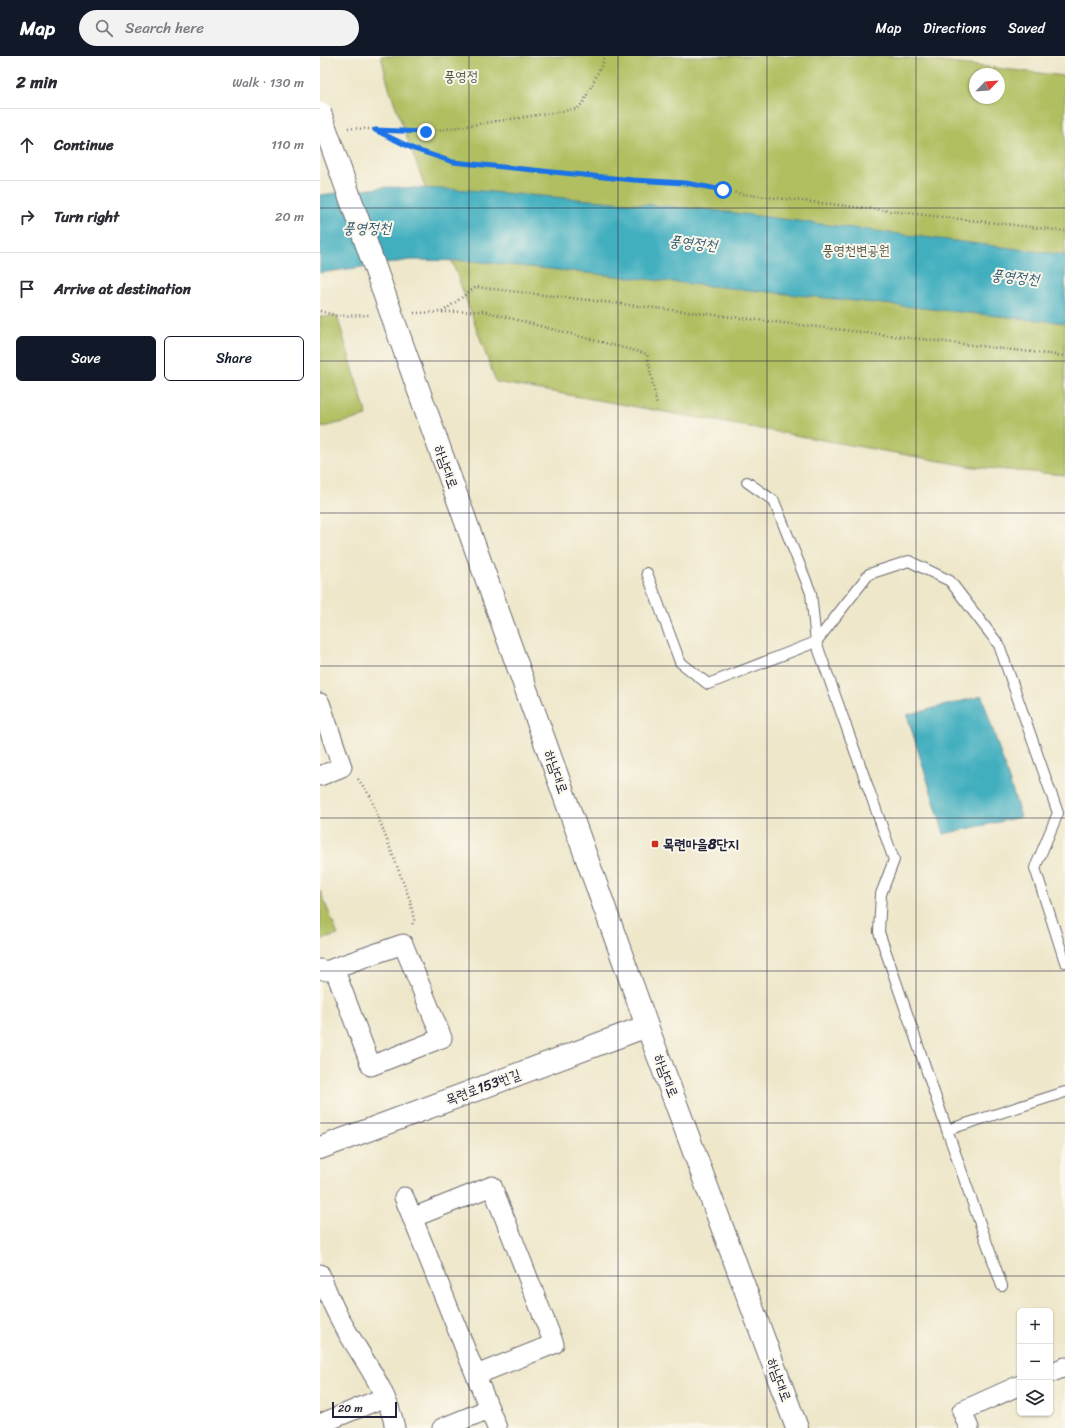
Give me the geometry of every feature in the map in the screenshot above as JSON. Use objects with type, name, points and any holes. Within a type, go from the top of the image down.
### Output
[{"type":"main road","name":"하남대로","points":[[320,113],[647,1026],[797,1428]]},
{"type":"main road","name":"목련로153번길","points":[[320,1148],[647,1026]]},
{"type":"street","points":[[320,703],[342,767],[320,776]]},
{"type":"street","points":[[403,944],[442,1038],[372,1066],[327,969],[403,944]]},
{"type":"street","points":[[412,1218],[492,1186],[554,1344],[476,1375]]},
{"type":"street","points":[[404,1197],[497,1428]]},
{"type":"street","points":[[320,1274],[339,1318],[378,1382],[392,1412],[395,1428]]},
{"type":"street","points":[[1053,1372],[1065,1367]]},
{"type":"street","points":[[969,1428],[962,1411],[1017,1387]]},
{"type":"street","points":[[320,1424],[385,1397]]},
{"type":"street","points":[[442,1428],[489,1409]]},
{"type":"lane","points":[[747,482],[774,501],[811,593],[816,642],[894,860],[881,894],[879,932],[946,1130],[1002,1286]]},
{"type":"lane","points":[[647,573],[680,662],[708,684],[816,642],[869,574],[910,561],[950,581],[999,645],[1058,813],[1035,868],[1065,962]]},
{"type":"lane","points":[[946,1130],[1065,1092]]},
{"type":"path","points":[[341,128],[426,132],[576,110],[583,103],[606,56]]},
{"type":"path","points":[[375,130],[414,149],[453,162],[633,180],[686,183],[742,194],[1065,231]]},
{"type":"path","points":[[442,312],[476,287],[1065,356]]},
{"type":"path","points":[[320,311],[337,316],[374,315]]},
{"type":"path","points":[[412,314],[483,311],[648,354],[657,406]]},
{"type":"path","points":[[342,767],[361,781],[370,796],[410,900],[414,920],[403,944]]},
{"type":"green space","name":"풍영천변공원","points":[[381,56],[890,56],[995,68],[969,68],[969,104],[1005,104],[1005,69],[1065,76],[1065,475],[974,467],[496,382],[389,88]]},
{"type":"green space","points":[[337,316],[367,416],[320,428],[320,317]]},
{"type":"green space","points":[[320,890],[338,935],[320,940]]},
{"type":"water","name":"풍영정천","points":[[388,187],[468,190],[711,210],[1065,255],[1065,323],[472,261],[411,260],[320,273],[320,195]]},
{"type":"water","points":[[982,696],[1021,817],[944,834],[907,715]]},
{"type":"place","name":"목련마을8단지","points":[[655,844]]},
{"type":"route","points":[[426,132],[375,130],[414,149],[453,162],[633,180],[671,181],[705,185],[723,190]]},
{"type":"park label","name":"풍영정","points":[[461,76]]}]
